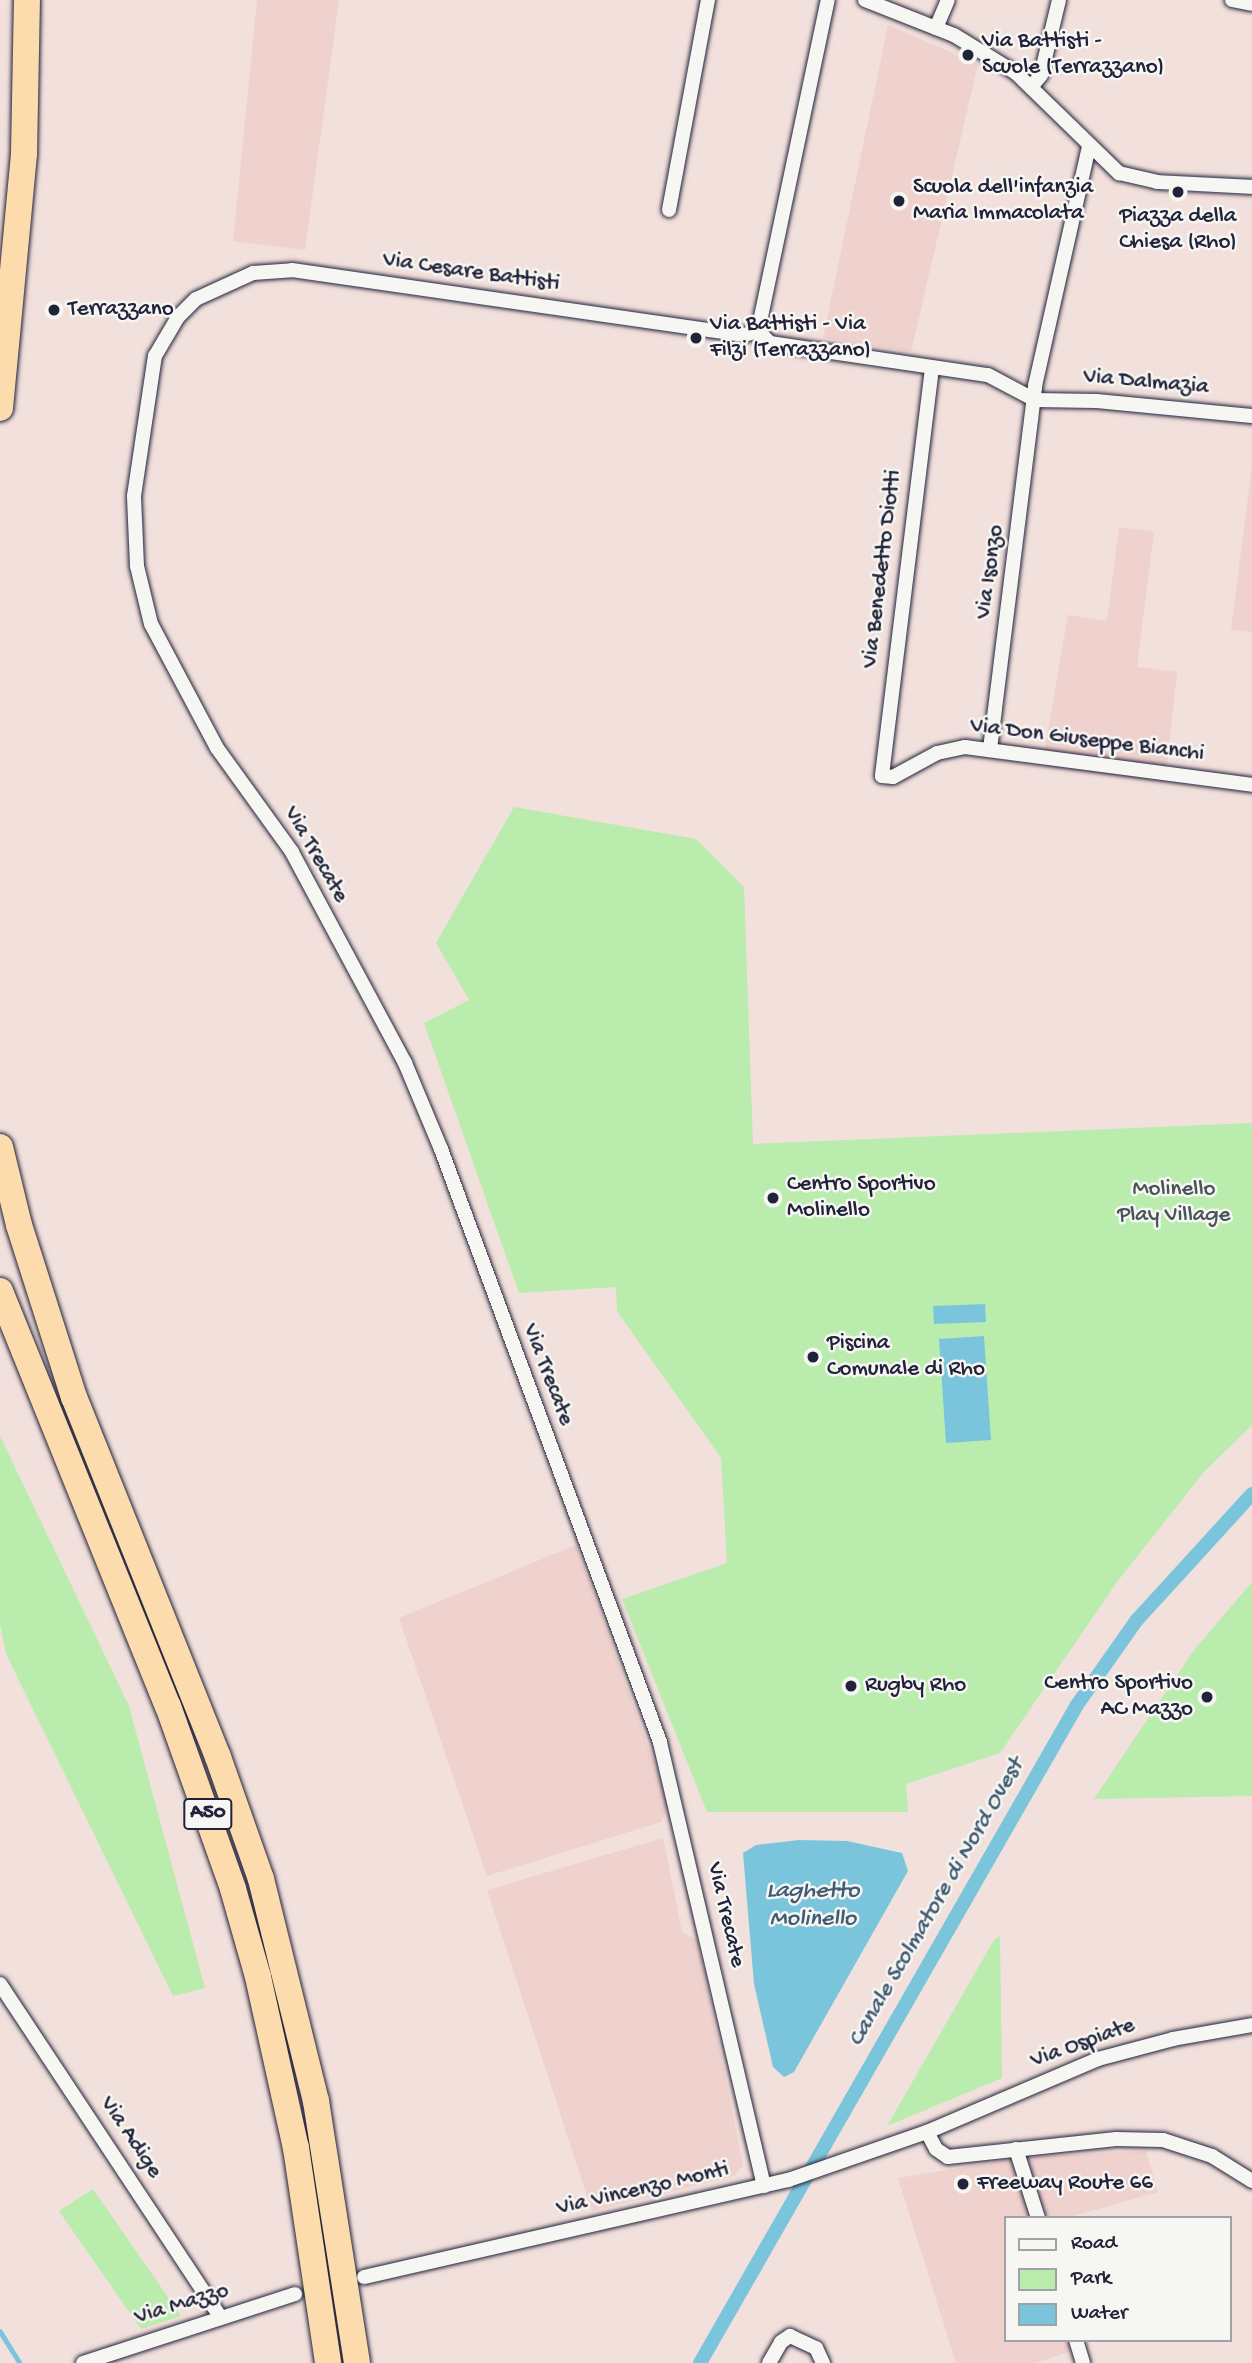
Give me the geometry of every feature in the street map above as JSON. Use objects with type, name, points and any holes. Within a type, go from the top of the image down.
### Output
[{"type":"highway","points":[[0,408],[24,154],[27,0]]},
{"type":"highway","name":"A50","points":[[0,1147],[19,1225],[74,1397],[218,1757],[279,1941],[334,2195],[358,2363]]},
{"type":"highway","name":"A50","points":[[0,1291],[168,1706],[233,1889],[258,1977],[296,2148],[328,2363]]},
{"type":"street","points":[[669,210],[708,0]]},
{"type":"street","points":[[828,0],[758,331],[770,343],[988,375],[1035,400]]},
{"type":"street","points":[[865,0],[936,28],[1032,86],[1113,170],[1129,177],[1252,187]]},
{"type":"street","points":[[936,28],[948,0]]},
{"type":"street","points":[[1032,86],[1041,75],[1059,0]]},
{"type":"street","points":[[1232,0],[1252,4]]},
{"type":"street","name":"Via Isonzo","points":[[990,749],[1040,361],[1089,147]]},
{"type":"street","name":"Via Cesare Battisti","points":[[155,633],[143,596],[134,534],[134,496],[150,374],[155,356],[178,317],[214,287],[253,273],[292,270],[744,335],[758,331]]},
{"type":"street","name":"Via Benedetto Diotti","points":[[882,776],[932,368]]},
{"type":"street","name":"Via Dalmazia","points":[[1035,400],[1096,401],[1252,416]]},
{"type":"street","name":"Via Trecate","points":[[155,633],[217,748],[292,852],[429,1117],[660,1742],[764,2186]]},
{"type":"street","name":"Via Don Giuseppe Bianchi","points":[[882,776],[900,774],[954,747],[990,749],[1252,786]]},
{"type":"street","name":"Via Adige","points":[[0,1984],[220,2318]]},
{"type":"street","name":"Via Ospiate","points":[[932,2130],[1124,2051],[1252,2025]]},
{"type":"street","points":[[932,2130],[936,2149],[953,2156],[1126,2138],[1163,2140],[1212,2156],[1252,2181]]},
{"type":"street","name":"Via Vincenzo Monti","points":[[365,2277],[788,2180],[932,2130]]},
{"type":"street","points":[[1016,2149],[1037,2216]]},
{"type":"street","name":"Via Mazzo","points":[[83,2363],[295,2294]]},
{"type":"street","points":[[769,2363],[781,2342],[790,2336],[816,2348],[823,2363]]},
{"type":"street","points":[[1077,2342],[1083,2363]]},
{"type":"shaded area","points":[[257,0],[339,0],[305,250],[233,241]]},
{"type":"shaded area","name":"Scuola dell'infanzia Maria Immacolata","points":[[888,25],[978,64],[911,352],[823,338]]},
{"type":"shaded area","points":[[1252,465],[1252,632],[1231,630]]},
{"type":"shaded area","points":[[1119,527],[1154,532],[1137,667],[1177,672],[1165,783],[1042,766],[1068,615],[1107,621]]},
{"type":"shaded area","points":[[576,1545],[669,1804],[661,1822],[487,1876],[399,1618]]},
{"type":"shaded area","points":[[663,1838],[682,1932],[698,1940],[743,2165],[734,2176],[592,2211],[487,1890]]},
{"type":"shaded area","points":[[1146,2151],[1158,2192],[1073,2216],[1004,2216],[1004,2342],[1070,2342],[1072,2351],[1035,2363],[956,2363],[898,2178],[1027,2157]]},
{"type":"green space","name":"Molinello Play Village","points":[[514,807],[696,839],[744,887],[753,1144],[1252,1123],[1252,1425],[1204,1472],[1117,1582],[1000,1753],[906,1784],[908,1812],[707,1812],[622,1599],[727,1563],[721,1458],[617,1311],[616,1287],[519,1293],[424,1023],[469,1000],[436,943]]},
{"type":"green space","points":[[0,1436],[129,1706],[205,1988],[173,1996],[6,1654],[0,1624]]},
{"type":"green space","name":"Centro Sportivo AC Mazzo","points":[[1252,1582],[1252,1796],[1094,1799],[1194,1650]]},
{"type":"green space","points":[[1000,1936],[1002,2078],[887,2126],[994,1940]]},
{"type":"green space","points":[[93,2189],[181,2316],[141,2329],[59,2211]]},
{"type":"water","points":[[985,1304],[986,1322],[934,1324],[933,1306]]},
{"type":"water","points":[[984,1336],[991,1440],[946,1443],[939,1339]]},
{"type":"water","name":"Laghetto Molinello","points":[[799,1840],[847,1841],[902,1853],[908,1871],[794,2072],[784,2077],[773,2067],[754,1984],[743,1853],[756,1845]]},
{"type":"waterway","name":"Canale Scolmatore di Nord Ovest","points":[[700,2363],[1077,1705],[1136,1621],[1252,1494]]},
{"type":"waterway","points":[[0,2331],[20,2363]]},
{"type":"place","name":"Via Battisti - Scuole (Terrazzano)","points":[[968,55]]},
{"type":"place","name":"Piazza della Chiesa (Rho)","points":[[1178,192]]},
{"type":"place","name":"Scuola dell'infanzia Maria Immacolata","points":[[899,201]]},
{"type":"place","name":"Terrazzano","points":[[54,310]]},
{"type":"place","name":"Via Battisti - Via Filzi (Terrazzano)","points":[[696,338]]},
{"type":"place","name":"Centro Sportivo Molinello","points":[[773,1198]]},
{"type":"place","name":"Piscina Comunale di Rho","points":[[813,1357]]},
{"type":"place","name":"Rugby Rho","points":[[851,1686]]},
{"type":"place","name":"Centro Sportivo AC Mazzo","points":[[1207,1697]]},
{"type":"place","name":"Freeway Route 66","points":[[963,2184]]}]
